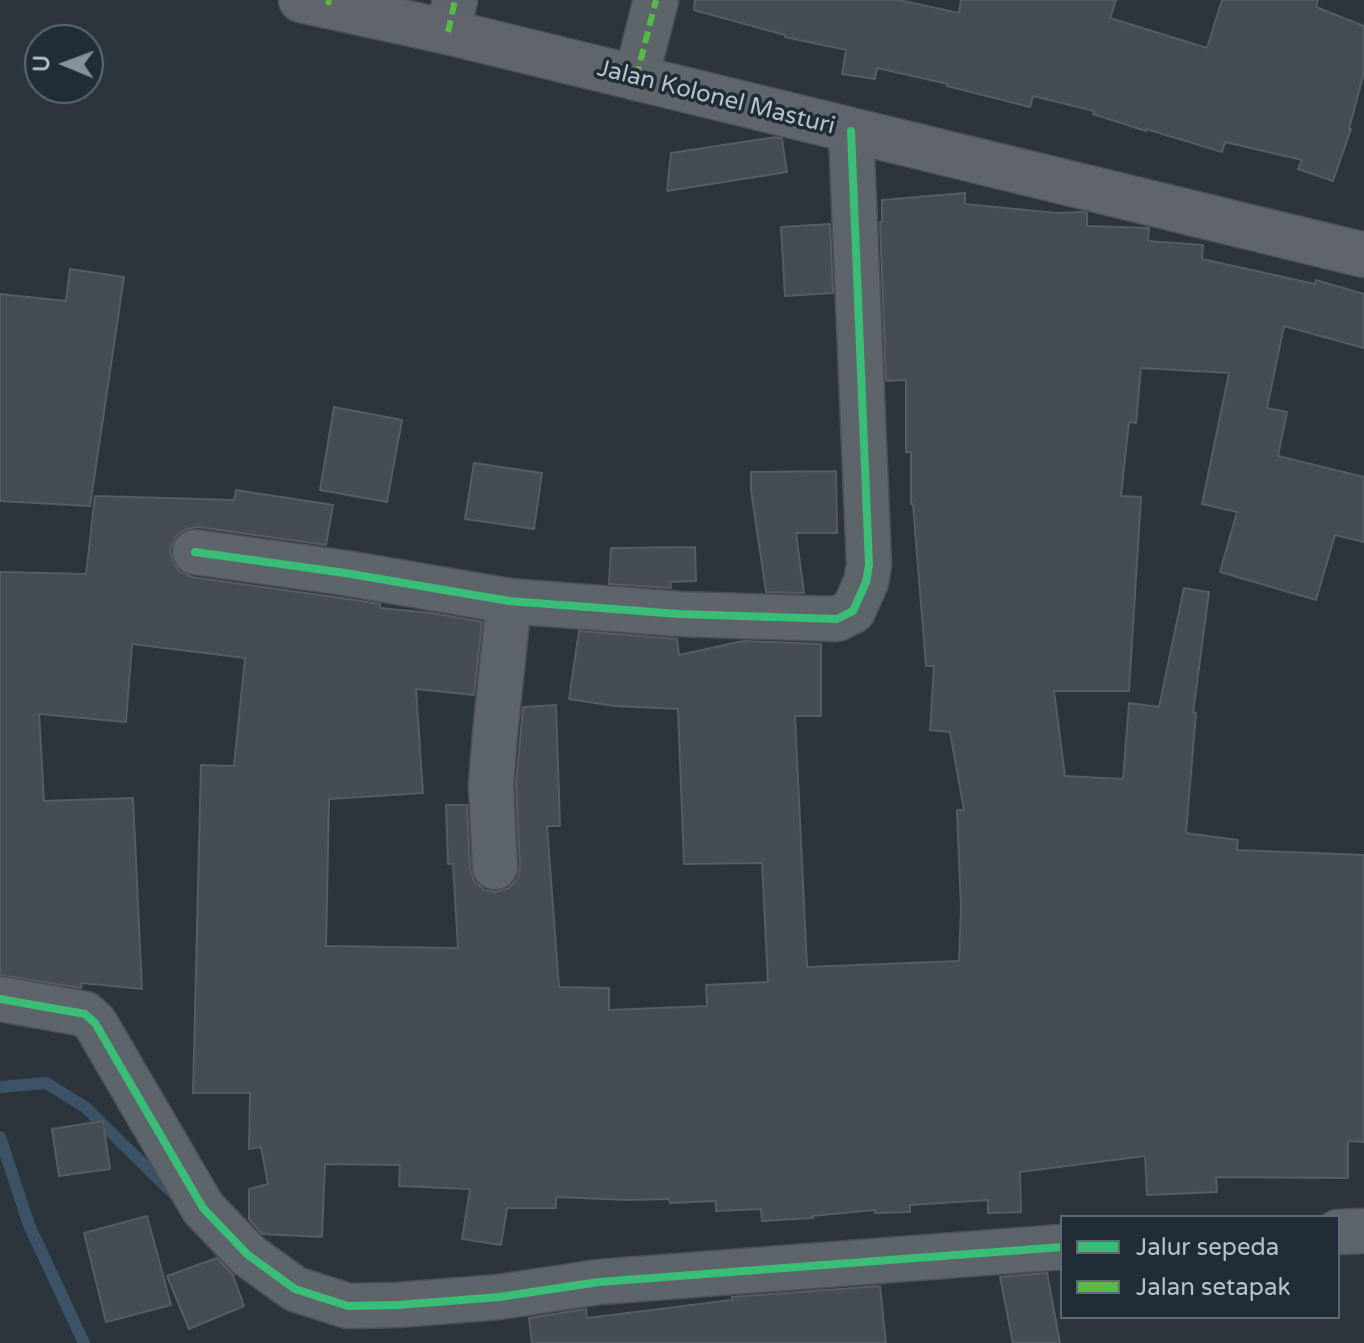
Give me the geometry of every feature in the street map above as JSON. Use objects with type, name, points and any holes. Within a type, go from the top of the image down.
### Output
[{"type":"main road","name":"Jalan Kolonel Masturi","points":[[319,2],[452,16],[636,78],[1364,255]]},
{"type":"street","points":[[636,78],[656,0]]},
{"type":"street","points":[[195,552],[509,601],[695,615],[837,619],[853,611],[866,582],[869,565],[851,131]]},
{"type":"street","points":[[495,867],[491,785],[509,601]]},
{"type":"street","points":[[0,999],[85,1014],[95,1023],[203,1208],[248,1255],[295,1289],[348,1306],[499,1297],[599,1282],[1060,1247]]},
{"type":"street","points":[[1340,1232],[1364,1231]]},
{"type":"building","points":[[695,0],[899,0],[959,13],[961,0],[1116,0],[1110,18],[1207,48],[1222,0],[1318,0],[1316,7],[1364,26],[1364,72],[1351,129],[1333,181],[1298,169],[1302,160],[1225,142],[1222,152],[1146,131],[1093,114],[1094,111],[1033,96],[1030,107],[877,68],[875,79],[842,74],[846,50],[785,37],[694,10]]},
{"type":"building","points":[[776,137],[782,139],[787,172],[667,191],[671,153]]},
{"type":"building","points":[[965,193],[965,204],[1057,213],[1082,212],[1087,213],[1087,226],[1149,228],[1148,241],[1203,245],[1202,259],[1315,284],[1316,280],[1364,294],[1364,348],[1284,326],[1267,408],[1287,412],[1278,456],[1364,477],[1364,542],[1335,535],[1316,600],[1220,572],[1237,512],[1202,504],[1229,373],[1141,368],[1136,423],[1129,422],[1121,496],[1141,497],[1129,691],[1054,691],[1065,776],[1123,779],[1129,703],[1159,707],[1184,588],[1209,592],[1193,713],[1196,713],[1186,833],[1238,840],[1237,850],[1364,855],[1364,1142],[1348,1141],[1348,1178],[1216,1177],[1217,1192],[1147,1195],[1145,1156],[1020,1172],[1021,1212],[988,1213],[988,1200],[910,1205],[910,1212],[875,1213],[875,1210],[762,1221],[761,1209],[716,1211],[716,1201],[670,1203],[669,1199],[556,1197],[556,1208],[507,1208],[501,1245],[462,1239],[470,1189],[399,1186],[400,1165],[325,1164],[322,1237],[262,1234],[249,1219],[249,1189],[268,1184],[261,1147],[249,1149],[250,1093],[193,1093],[201,765],[234,766],[245,658],[132,644],[126,722],[39,714],[44,801],[133,798],[142,989],[82,983],[81,988],[0,975],[0,572],[86,574],[95,496],[234,500],[236,490],[333,505],[326,545],[198,527],[186,529],[176,536],[170,549],[172,561],[179,571],[192,577],[482,622],[474,695],[416,689],[423,793],[329,799],[326,946],[458,948],[453,864],[448,864],[446,805],[467,805],[470,868],[474,881],[484,890],[495,892],[509,888],[518,878],[520,866],[516,785],[523,707],[556,705],[560,826],[547,826],[559,987],[609,988],[609,1010],[707,1006],[706,985],[768,982],[762,863],[684,864],[678,709],[614,706],[569,699],[579,631],[677,639],[679,655],[743,641],[821,644],[821,716],[795,716],[807,967],[959,961],[961,908],[957,810],[964,810],[950,732],[930,730],[934,666],[926,666],[911,504],[911,452],[906,452],[906,380],[886,381],[880,222],[882,200]]},
{"type":"building","points":[[830,224],[833,293],[785,296],[781,227]]},
{"type":"building","points":[[70,269],[124,277],[90,506],[0,501],[0,294],[66,301]]},
{"type":"building","points":[[334,407],[402,420],[387,502],[320,490]]},
{"type":"building","points":[[474,463],[542,473],[534,529],[465,519]]},
{"type":"building","points":[[836,471],[837,533],[796,533],[804,593],[766,592],[751,472]]},
{"type":"building","points":[[695,547],[696,581],[670,582],[671,588],[609,584],[611,548]]},
{"type":"building","points":[[103,1121],[110,1169],[59,1176],[52,1129]]},
{"type":"building","points":[[147,1216],[171,1305],[106,1322],[84,1233]]},
{"type":"building","points":[[217,1258],[233,1275],[244,1306],[189,1329],[167,1276]]},
{"type":"building","points":[[1047,1273],[1060,1343],[1013,1343],[1000,1277]]},
{"type":"building","points":[[880,1286],[886,1343],[532,1343],[529,1318],[586,1309],[587,1318],[732,1300],[732,1297]]},
{"type":"waterway","points":[[0,1087],[46,1083],[85,1107],[174,1194]]},
{"type":"waterway","points":[[0,1137],[29,1225],[84,1343]]},
{"type":"marked path","points":[[328,5],[329,0]]},
{"type":"marked path","points":[[448,32],[455,0]]},
{"type":"marked path","points":[[636,78],[656,0]]},
{"type":"cycle path","points":[[195,552],[509,601],[679,614],[837,619],[853,611],[866,582],[869,565],[851,131]]},
{"type":"cycle path","points":[[0,999],[85,1014],[95,1023],[203,1208],[248,1255],[295,1289],[348,1306],[499,1297],[599,1282],[1060,1247]]}]
